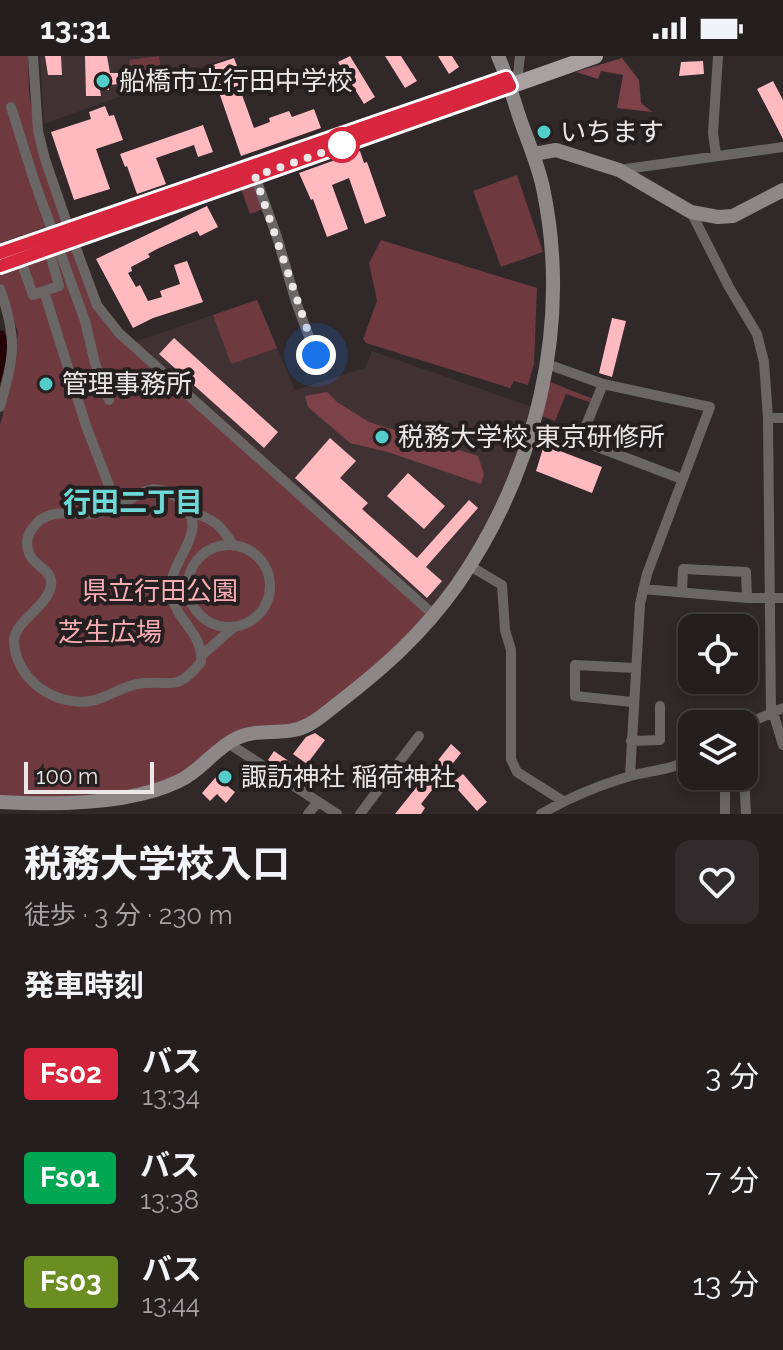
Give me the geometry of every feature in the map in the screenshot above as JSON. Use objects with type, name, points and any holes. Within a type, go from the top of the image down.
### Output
[{"type":"main road","points":[[0,253],[71,235],[255,176],[566,56]]},
{"type":"main road","points":[[0,266],[71,235],[511,79],[595,56]]},
{"type":"street","points":[[33,56],[38,131],[45,159],[97,305],[119,333],[435,616]]},
{"type":"street","points":[[0,802],[65,803],[141,793],[183,780],[228,743],[247,734],[305,727],[383,669],[435,616],[470,566],[489,535],[527,450],[547,364],[553,285],[544,189],[511,79],[498,56]]},
{"type":"street","points":[[511,79],[520,56]]},
{"type":"street","points":[[716,155],[713,133],[718,56]]},
{"type":"street","points":[[11,107],[109,400]]},
{"type":"street","points":[[619,170],[783,147]]},
{"type":"street","points":[[534,154],[556,150],[619,170],[691,212],[718,217],[733,216],[783,190]]},
{"type":"street","points":[[255,176],[318,361]]},
{"type":"street","points":[[691,212],[757,334],[764,362],[768,418],[770,598],[776,711],[783,745]]},
{"type":"street","points":[[22,264],[33,295],[59,286],[50,254]]},
{"type":"street","points":[[0,289],[12,330],[13,353],[0,407]]},
{"type":"street","points":[[44,291],[86,426],[117,506]]},
{"type":"street","points":[[547,364],[603,384],[710,407],[643,589],[632,702],[630,776]]},
{"type":"street","points":[[603,384],[582,435],[587,443],[682,479]]},
{"type":"street","points":[[768,418],[783,418]]},
{"type":"street","points":[[190,512],[194,528],[173,571],[172,598],[179,614],[200,640],[201,662],[191,674],[175,684],[141,683],[92,701],[64,699],[33,683],[21,667],[14,642],[15,634],[44,602],[51,589],[51,581],[43,567],[29,555],[28,535],[41,518],[51,513],[91,515],[154,489],[172,494],[190,512],[215,521],[233,545]]},
{"type":"street","points":[[202,655],[234,627],[249,622],[261,611],[269,596],[264,565],[254,553],[240,546],[223,545],[208,550],[196,560],[189,575],[188,591],[193,606],[203,618],[217,625],[234,627]]},
{"type":"street","points":[[470,566],[502,585],[505,630],[511,650],[513,766],[517,772],[563,801]]},
{"type":"street","points":[[682,592],[683,569],[746,572],[747,598]]},
{"type":"street","points":[[643,589],[783,598]]},
{"type":"street","points":[[632,702],[575,696],[575,665],[635,668]]},
{"type":"street","points":[[631,741],[660,740],[660,706]]},
{"type":"street","points":[[360,814],[419,736]]},
{"type":"street","points":[[228,743],[337,814]]},
{"type":"street","points":[[541,814],[563,801],[630,776],[678,766]]},
{"type":"street","points":[[725,790],[725,814]]},
{"type":"street","points":[[745,790],[746,814]]},
{"type":"street","points":[[308,814],[318,802]]},
{"type":"shaded area","name":"船橋市立行田中学校","points":[[40,56],[233,56],[44,124]]},
{"type":"shaded area","points":[[622,58],[639,80],[641,103],[652,112],[617,108],[623,75],[601,71],[598,79],[576,72]]},
{"type":"shaded area","name":"税務大学校 東京研修所","points":[[257,300],[295,390],[365,368],[372,351],[532,407],[514,466],[475,548],[433,608],[134,342]]},
{"type":"shaded area","points":[[3,330],[8,350],[0,384],[0,331]]},
{"type":"shaded area","points":[[327,392],[369,422],[478,456],[484,474],[481,484],[388,452],[350,443],[308,407],[305,396]]},
{"type":"green space","points":[[0,56],[28,56],[29,92],[38,151],[63,221],[0,243]]},
{"type":"green space","points":[[159,56],[161,69],[131,74],[129,60]]},
{"type":"green space","points":[[517,175],[543,252],[501,267],[473,191]]},
{"type":"green space","points":[[254,184],[263,209],[250,214],[241,189]]},
{"type":"green space","points":[[381,240],[537,288],[534,364],[528,385],[514,381],[510,388],[366,343],[363,339],[377,301],[369,263]]},
{"type":"green space","name":"県立行田公園","points":[[73,249],[102,319],[429,615],[371,670],[308,717],[292,725],[248,729],[232,734],[180,775],[164,782],[93,794],[0,796],[0,425],[9,392],[18,332],[0,283],[0,275]]},
{"type":"green space","points":[[257,300],[277,348],[231,364],[213,315]]},
{"type":"green space","points":[[550,382],[593,399],[592,403],[566,394],[555,421],[541,416]]},
{"type":"building","points":[[45,56],[61,56],[62,75],[48,75]]},
{"type":"building","points":[[85,56],[107,56],[110,73],[118,73],[119,84],[109,85],[109,90],[100,90],[101,96],[86,96]]},
{"type":"building","points":[[350,56],[375,97],[364,104],[338,62]]},
{"type":"building","points":[[385,56],[401,56],[417,81],[405,88]]},
{"type":"building","points":[[438,56],[452,56],[459,67],[449,74]]},
{"type":"building","points":[[234,58],[237,66],[232,67],[254,128],[270,122],[269,118],[289,111],[292,117],[314,109],[321,128],[241,156],[210,66]]},
{"type":"building","points":[[703,61],[704,74],[679,76],[681,62]]},
{"type":"building","points":[[169,69],[171,76],[147,85],[144,78]]},
{"type":"building","points":[[773,81],[783,100],[783,139],[757,89]]},
{"type":"building","points":[[105,106],[109,116],[114,115],[123,140],[96,149],[110,189],[74,200],[51,132],[91,119],[89,112]]},
{"type":"building","points":[[203,125],[213,152],[198,157],[194,145],[156,158],[166,184],[137,194],[120,154]]},
{"type":"building","points":[[360,151],[364,163],[367,162],[386,216],[365,224],[349,178],[332,185],[348,229],[327,237],[313,199],[299,173]]},
{"type":"building","points":[[207,206],[218,227],[200,236],[197,231],[157,249],[148,254],[150,257],[131,267],[132,271],[128,273],[136,287],[140,285],[148,301],[162,297],[160,291],[180,284],[174,265],[187,261],[203,302],[153,318],[133,328],[96,259]]},
{"type":"building","points":[[612,318],[626,321],[612,377],[599,373]]},
{"type":"building","points":[[174,338],[278,432],[264,448],[159,354]]},
{"type":"building","points":[[330,438],[356,461],[340,478],[368,503],[362,509],[417,558],[469,500],[478,508],[426,567],[442,581],[427,598],[295,478]]},
{"type":"building","points":[[544,445],[602,467],[592,493],[536,471]]},
{"type":"building","points":[[408,473],[445,506],[424,529],[387,496]]},
{"type":"building","points":[[315,733],[325,740],[307,764],[293,754],[306,737]]},
{"type":"building","points":[[451,744],[461,753],[421,804],[425,808],[421,814],[395,814]]},
{"type":"building","points":[[274,751],[290,762],[285,771],[268,760]]},
{"type":"building","points":[[463,774],[487,802],[477,811],[452,783]]},
{"type":"building","points":[[216,777],[235,792],[226,803],[217,794],[210,801],[202,793]]},
{"type":"bus line","name":"Fs02","points":[[0,253],[506,78],[510,86],[0,266]]},
{"type":"place","name":"船橋市立行田中学校","points":[[103,81]]},
{"type":"place","name":"いちます","points":[[544,132]]},
{"type":"place","name":"管理事務所","points":[[46,384]]},
{"type":"place","name":"税務大学校 東京研修所","points":[[382,437]]},
{"type":"place","name":"諏訪神社 稲荷神社","points":[[225,777]]},
{"type":"district","name":"行田二丁目","points":[[133,502]]},
{"type":"route","points":[[316,355],[255,176],[347,144],[342,145]]},
{"type":"park label","name":"芝生広場","points":[[110,632]]}]
